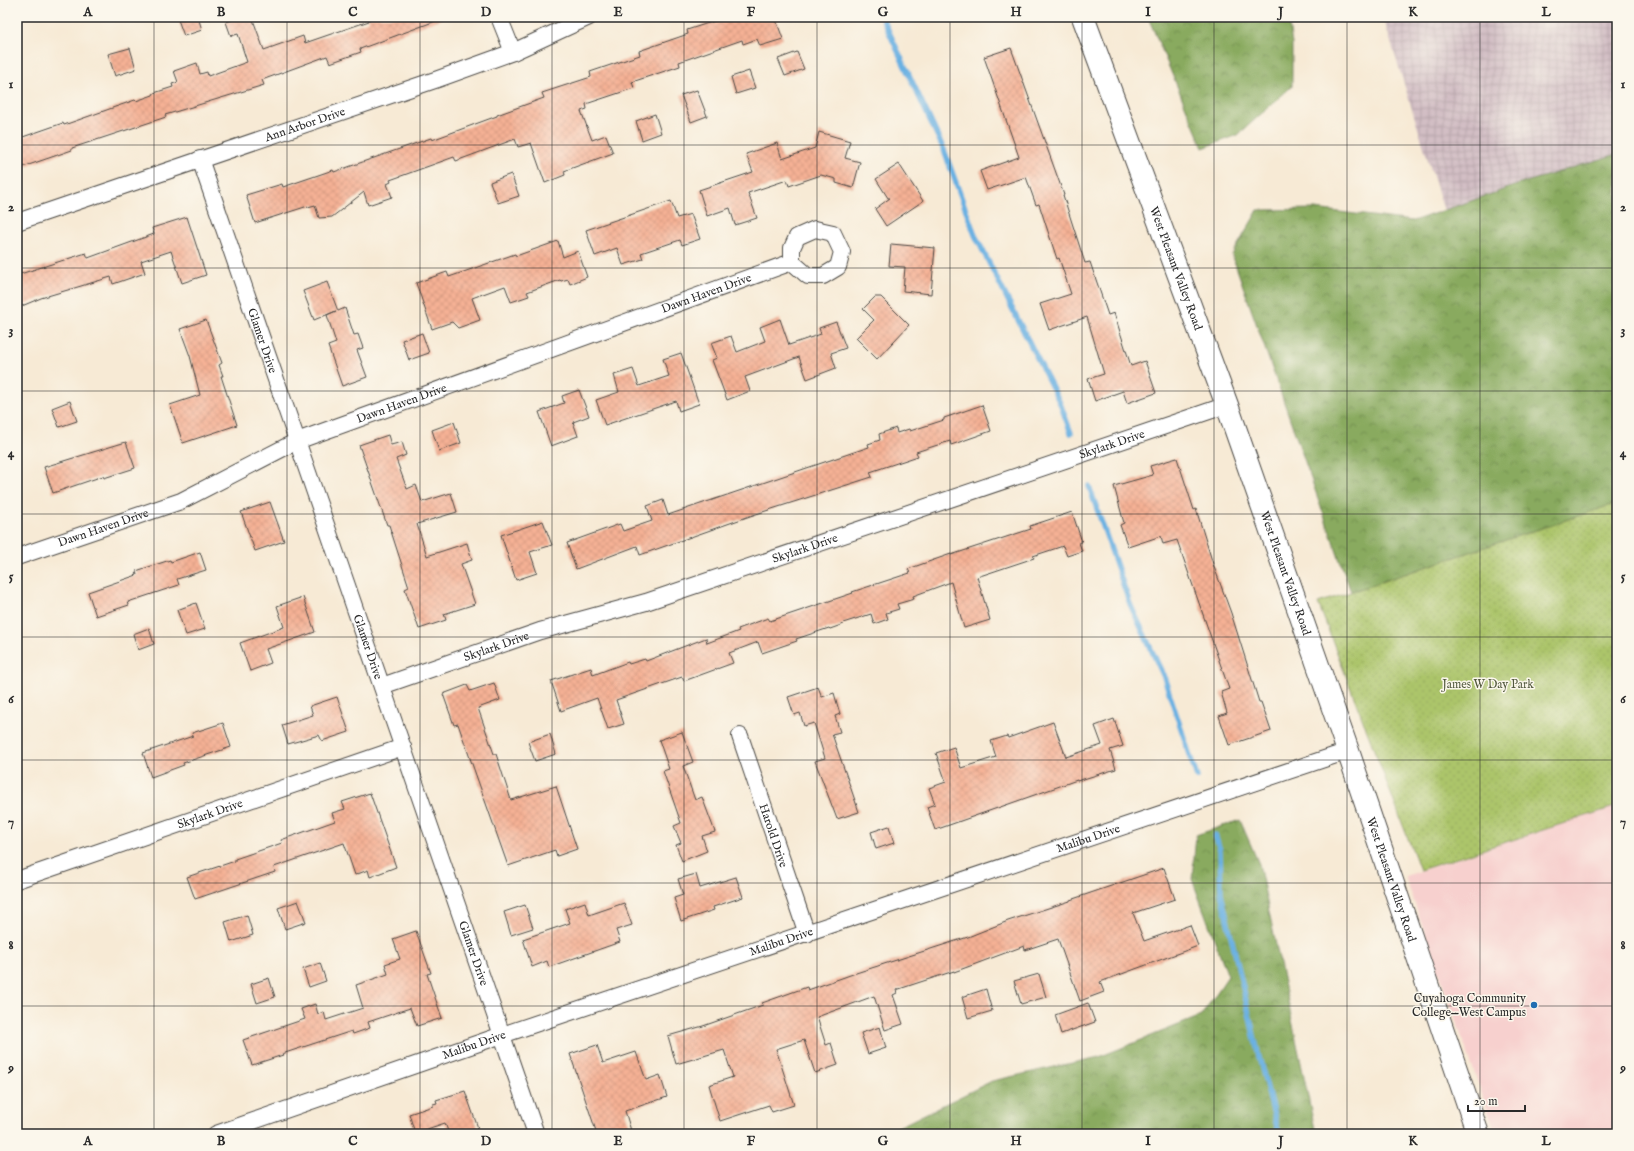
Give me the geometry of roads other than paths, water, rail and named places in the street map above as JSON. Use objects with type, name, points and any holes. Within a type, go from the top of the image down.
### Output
[{"type":"main road","name":"West Pleasant Valley Road","points":[[1083,17],[1227,405],[1348,751],[1478,1134]]},
{"type":"street","points":[[499,17],[513,52]]},
{"type":"street","name":"Ann Arbor Drive","points":[[17,222],[438,79],[513,52],[589,17]]},
{"type":"street","name":"Glamer Drive","points":[[200,159],[536,1134]]},
{"type":"street","name":"Dawn Haven Drive","points":[[17,557],[181,501],[297,441],[792,262]]},
{"type":"street","name":"Skylark Drive","points":[[382,686],[540,631],[646,602],[1227,405]]},
{"type":"street","name":"Harold Drive","points":[[740,736],[807,934]]},
{"type":"street","name":"Skylark Drive","points":[[17,880],[403,747]]},
{"type":"street","name":"Malibu Drive","points":[[216,1134],[1348,751]]},
{"type":"waterway","points":[[882,17],[944,150],[975,235],[1060,403],[1071,433]]},
{"type":"waterway","points":[[1089,486],[1130,604],[1164,677],[1197,777]]},
{"type":"waterway","points":[[1215,835],[1220,850],[1221,893],[1260,1061],[1279,1134]]},
{"type":"place","name":"Cuyahoga Community College—West Campus","points":[[1534,1005]]},
{"type":"park label","name":"James W Day Park","points":[[1488,684]]}]
